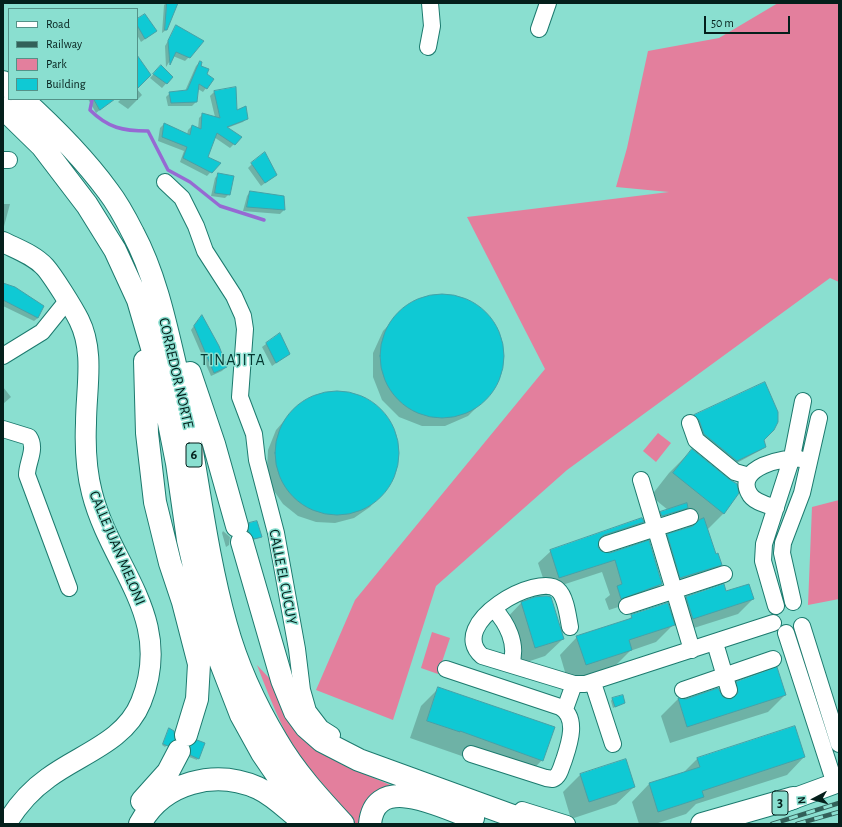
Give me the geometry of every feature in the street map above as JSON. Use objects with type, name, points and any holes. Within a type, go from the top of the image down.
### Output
[{"type":"highway","name":"CORREDOR NORTE","points":[[23,100],[57,131],[109,192],[134,235],[155,285],[186,410],[214,576],[227,628],[258,707],[277,742],[306,783],[343,824]]},
{"type":"highway","name":"CORREDOR NORTE","points":[[3,108],[42,146],[87,205],[115,250],[138,300],[155,358],[167,413],[177,463],[188,540],[210,635],[241,715],[262,753],[290,794],[317,824]]},
{"type":"highway","points":[[155,285],[189,371],[214,444],[239,534],[288,696],[299,719],[314,736],[332,748],[359,760],[535,824]]},
{"type":"highway","points":[[126,824],[138,806],[168,772],[183,743],[197,699],[199,664],[186,609],[170,563],[155,502],[150,465],[144,354],[138,300]]},
{"type":"highway","points":[[140,824],[152,808],[173,790],[200,781],[219,780],[237,782],[259,789],[275,799],[305,824]]},
{"type":"highway","points":[[370,824],[373,811],[380,802],[390,796],[401,795],[491,824]]},
{"type":"highway","points":[[702,824],[794,798]]},
{"type":"main road","name":"CALLE JUAN MELONI","points":[[3,242],[23,251],[45,267],[79,320],[86,344],[89,371],[86,423],[87,462],[92,493],[105,529],[135,591],[147,621],[152,652],[148,681],[142,698],[125,728],[106,744],[48,777],[31,792],[6,824]]},
{"type":"main road","name":"3","points":[[721,824],[837,783]]},
{"type":"street","points":[[428,48],[432,26],[430,3]]},
{"type":"street","points":[[539,29],[548,3]]},
{"type":"street","name":"CALLE EL CUCUY","points":[[165,182],[182,198],[196,226],[204,251],[234,296],[243,316],[245,329],[240,398],[254,434],[257,460],[276,533],[297,649],[302,690],[308,711],[321,728],[373,758],[481,797],[567,824]]},
{"type":"street","points":[[3,356],[42,332],[67,301]]},
{"type":"street","points":[[803,401],[792,457],[762,553],[776,606],[772,617],[773,623],[781,632],[786,633],[795,632],[802,626],[804,620],[802,609],[793,602],[782,553],[784,543],[802,493],[819,418]]},
{"type":"street","points":[[690,423],[696,440],[735,472],[748,476]]},
{"type":"street","points":[[3,429],[29,437],[32,442],[33,447],[27,468],[27,475],[69,588]]},
{"type":"street","points":[[776,508],[758,501],[749,494],[747,484],[748,476],[756,469],[764,465],[792,457],[810,460]]},
{"type":"street","points":[[641,480],[692,650]]},
{"type":"street","points":[[607,544],[690,517]]},
{"type":"street","points":[[627,606],[724,574]]},
{"type":"street","points":[[570,627],[562,594],[550,585],[540,585],[523,590],[494,609],[479,622],[472,636],[472,645],[482,656],[574,684],[593,683],[773,623]]},
{"type":"street","points":[[776,606],[781,603],[793,602]]},
{"type":"street","points":[[494,609],[504,622],[510,634],[514,652],[511,664]]},
{"type":"street","points":[[802,626],[839,744]]},
{"type":"street","points":[[786,633],[837,783]]},
{"type":"street","points":[[715,643],[727,683]]},
{"type":"street","points":[[683,690],[727,683],[773,660]]},
{"type":"street","points":[[446,669],[565,710]]},
{"type":"street","points":[[593,683],[613,744]]},
{"type":"street","points":[[471,754],[546,778],[556,778],[571,738],[570,721],[565,710],[574,684]]},
{"type":"street","points":[[3,821],[6,824]]},
{"type":"green space","points":[[778,3],[839,3],[839,282],[830,278],[567,470],[436,586],[393,720],[316,690],[355,600],[545,369],[467,217],[669,192],[616,187],[627,148],[648,51],[719,38]]},
{"type":"green space","points":[[658,433],[671,443],[656,462],[643,451]]},
{"type":"green space","points":[[839,500],[839,599],[808,605],[812,507]]},
{"type":"green space","points":[[432,632],[450,638],[438,674],[421,668]]},
{"type":"green space","points":[[257,665],[271,680],[314,744],[346,766],[402,790],[363,824],[356,824],[314,778],[296,752],[275,709]]},
{"type":"building","points":[[167,3],[178,3],[167,30],[165,30]]},
{"type":"building","points":[[145,14],[157,31],[145,39],[138,27],[138,18]]},
{"type":"building","points":[[176,25],[204,41],[190,58],[176,52],[170,65],[168,41]]},
{"type":"building","points":[[138,56],[151,75],[138,88]]},
{"type":"building","points":[[200,61],[202,62],[201,66],[209,69],[207,74],[214,79],[207,89],[199,84],[197,102],[171,103],[169,92],[187,90]]},
{"type":"building","points":[[161,65],[173,77],[167,84],[153,74]]},
{"type":"building","points":[[236,87],[237,110],[246,106],[248,119],[227,127],[242,137],[235,145],[217,133],[208,157],[221,163],[212,173],[183,158],[187,147],[162,137],[164,123],[190,135],[192,125],[201,129],[202,113],[220,118],[214,91]]},
{"type":"building","points":[[95,100],[114,100],[100,110]]},
{"type":"building","points":[[265,152],[277,175],[265,183],[251,163]]},
{"type":"building","points":[[218,173],[234,176],[230,195],[215,193]]},
{"type":"building","points":[[250,191],[284,196],[285,210],[247,207]]},
{"type":"building","points":[[3,283],[15,287],[44,306],[38,318],[3,300]]},
{"type":"building","points":[[442,294],[454,295],[466,299],[486,312],[499,332],[503,344],[503,368],[499,380],[486,400],[466,413],[454,417],[442,418],[430,417],[418,413],[398,400],[385,380],[381,368],[380,356],[381,344],[385,332],[398,312],[418,299],[430,295]]},
{"type":"building","points":[[202,315],[219,346],[227,367],[214,373],[194,326]]},
{"type":"building","points":[[280,333],[290,354],[276,363],[266,343]]},
{"type":"building","points":[[765,382],[778,412],[778,422],[774,430],[764,440],[766,447],[737,461],[704,434],[699,420],[694,415]]},
{"type":"building","points":[[337,391],[349,392],[361,396],[371,401],[381,409],[389,419],[394,429],[398,441],[398,465],[394,477],[389,487],[381,497],[371,505],[361,510],[349,514],[337,515],[325,514],[313,510],[303,505],[293,497],[285,487],[280,477],[276,465],[275,453],[276,441],[280,429],[285,419],[293,409],[303,401],[313,396],[325,392]]},
{"type":"building","points":[[692,449],[737,484],[739,493],[724,514],[673,473]]},
{"type":"building","points":[[687,503],[688,508],[662,516],[660,512]]},
{"type":"building","points":[[642,518],[644,522],[604,535],[600,538],[598,547],[601,551],[610,553],[649,540],[662,584],[621,599],[617,586],[622,584],[615,560],[559,578],[550,550]]},
{"type":"building","points":[[704,518],[716,554],[718,553],[722,565],[680,578],[667,534],[693,526],[699,520]]},
{"type":"building","points":[[257,521],[262,537],[254,539],[248,531],[249,523]]},
{"type":"building","points":[[724,584],[726,591],[749,584],[754,599],[693,619],[686,597]]},
{"type":"building","points":[[535,597],[551,597],[564,639],[535,648],[521,602]]},
{"type":"building","points":[[668,603],[675,625],[629,640],[632,650],[586,665],[576,636],[632,618],[631,615]]},
{"type":"building","points":[[777,667],[786,695],[687,727],[678,698],[686,699],[718,688],[723,697],[731,699],[738,693],[736,682]]},
{"type":"building","points":[[438,687],[555,727],[543,761],[460,731],[427,721]]},
{"type":"building","points":[[623,695],[625,703],[615,707],[612,698]]},
{"type":"building","points":[[795,726],[805,757],[702,791],[704,797],[658,812],[649,783],[700,767],[697,758]]},
{"type":"building","points":[[169,728],[174,731],[175,740],[168,746],[163,744]]},
{"type":"building","points":[[197,740],[205,743],[199,759],[190,755],[190,746]]},
{"type":"building","points":[[626,759],[635,787],[589,802],[580,774]]},
{"type":"waterway","points":[[92,100],[90,110],[110,125],[123,129],[148,131],[168,170],[190,182],[220,206],[264,220]]},
{"type":"railway","points":[[772,824],[839,803]]},
{"type":"railway","points":[[797,824],[839,812]]},
{"type":"district","name":"TINAJITA","points":[[233,360]]}]
